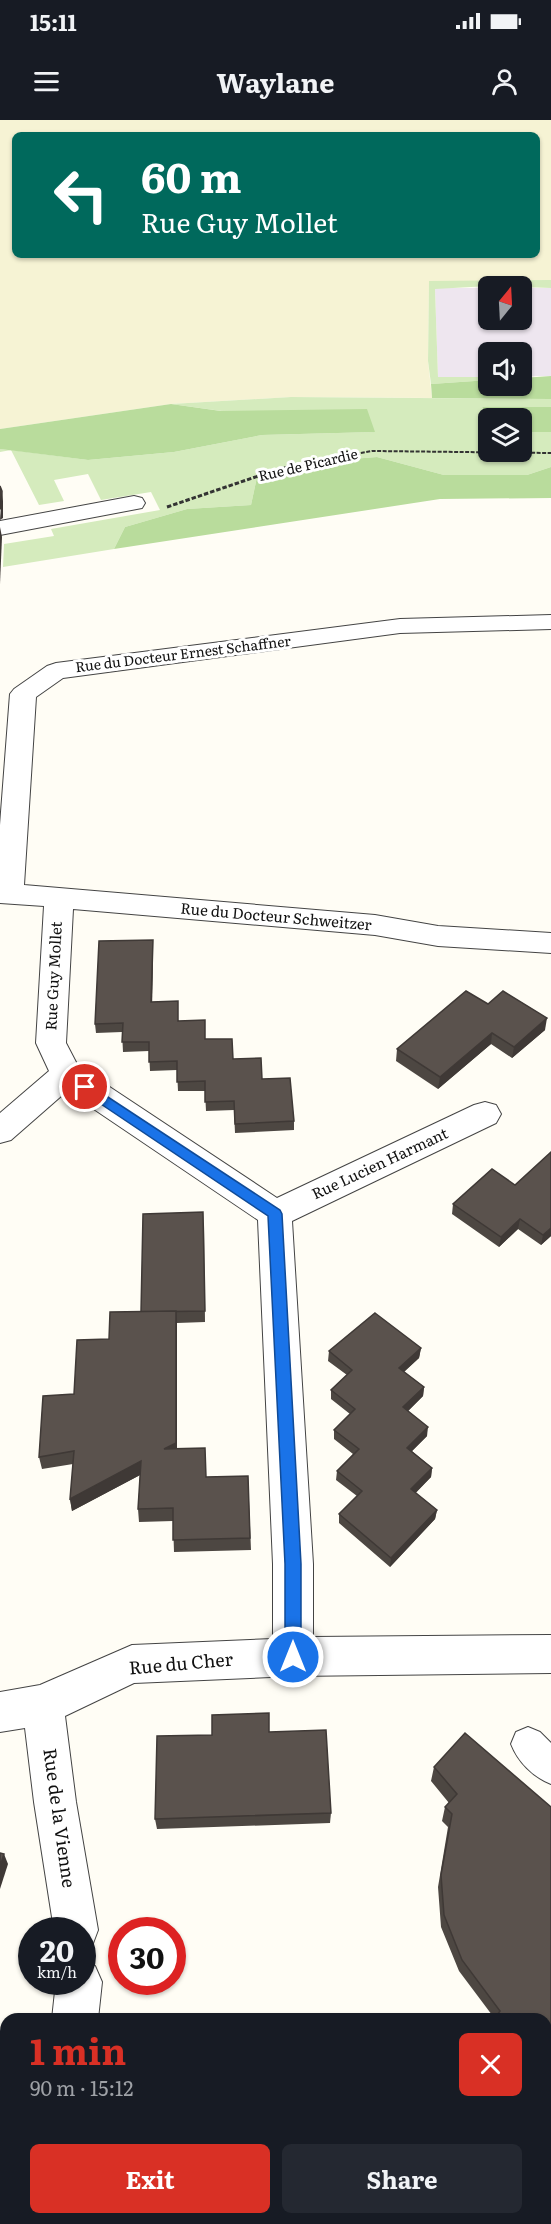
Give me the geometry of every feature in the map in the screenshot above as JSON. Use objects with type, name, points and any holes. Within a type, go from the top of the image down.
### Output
[{"type":"street","points":[[0,528],[134,503]]},
{"type":"street","name":"Rue du Docteur Ernest Schaffner","points":[[5,894],[23,694],[56,671],[400,626],[551,622]]},
{"type":"street","name":"Rue du Docteur Schweitzer","points":[[5,894],[375,925],[438,936],[551,944]]},
{"type":"street","name":"Rue Guy Mollet","points":[[59,899],[51,1043],[66,1074]]},
{"type":"street","points":[[0,1131],[66,1074],[275,1214],[293,1564],[293,1657]]},
{"type":"street","name":"Rue Lucien Harmant","points":[[275,1214],[485,1114]]},
{"type":"street","name":"Rue du Cher","points":[[0,1712],[43,1705],[132,1664],[293,1657],[551,1654]]},
{"type":"street","name":"Rue de la Vienne","points":[[43,1705],[55,1802],[74,1917]]},
{"type":"street","points":[[76,2013],[78,1995]]},
{"type":"path","name":"Rue de Picardie","points":[[134,503],[162,508],[279,469],[372,451],[551,453]]},
{"type":"shaded area","points":[[0,120],[551,120],[551,280],[532,280],[532,276],[478,276],[478,281],[429,282],[428,361],[432,398],[291,397],[171,404],[0,429]]},
{"type":"shaded area","points":[[435,288],[478,288],[478,330],[532,330],[532,288],[551,288],[551,376],[532,376],[532,342],[478,342],[478,377],[438,377]]},
{"type":"green space","points":[[532,280],[551,280],[551,288],[532,287]]},
{"type":"green space","points":[[429,281],[478,281],[478,287],[435,289],[438,377],[478,377],[478,381],[431,384],[428,361]]},
{"type":"green space","points":[[551,376],[551,399],[432,398],[431,384],[478,381],[478,396],[532,396],[532,377]]},
{"type":"green space","points":[[291,397],[551,399],[551,407],[478,408],[478,462],[532,462],[532,432],[551,432],[551,467],[527,475],[444,475],[377,457],[338,460],[257,477],[251,505],[187,509],[125,527],[114,549],[3,567],[4,544],[54,536],[51,529],[160,510],[151,492],[101,500],[88,474],[54,480],[64,501],[39,505],[11,450],[88,460],[174,452],[262,435],[374,432],[171,404]]},
{"type":"green space","points":[[171,404],[221,411],[367,409],[375,432],[262,435],[174,452],[88,460],[0,449],[0,429]]},
{"type":"green space","points":[[551,407],[551,432],[532,432],[532,408],[483,408]]},
{"type":"green space","points":[[377,457],[444,475],[527,475],[551,467],[551,498],[440,499],[114,549],[125,527],[187,509],[251,505],[257,477],[338,460]]},
{"type":"building","points":[[0,486],[2,491],[0,509]]},
{"type":"building","points":[[153,940],[151,1002],[178,1001],[178,1021],[205,1020],[205,1039],[232,1039],[233,1059],[261,1058],[262,1079],[290,1078],[294,1121],[235,1124],[234,1101],[205,1102],[205,1081],[177,1082],[177,1061],[149,1062],[149,1042],[122,1042],[123,1023],[95,1024],[99,941]]},
{"type":"building","points":[[466,991],[488,1004],[503,991],[547,1018],[514,1047],[492,1033],[440,1077],[397,1049]]},
{"type":"building","points":[[551,1152],[551,1228],[543,1235],[520,1219],[501,1237],[453,1204],[492,1169],[515,1185]]},
{"type":"building","points":[[203,1212],[205,1311],[141,1312],[143,1214]]},
{"type":"building","points":[[176,1311],[176,1443],[164,1449],[205,1448],[206,1477],[248,1476],[250,1538],[173,1540],[173,1508],[138,1509],[141,1461],[70,1499],[74,1451],[39,1457],[43,1396],[74,1394],[77,1340],[109,1339],[110,1312]]},
{"type":"building","points":[[375,1313],[421,1348],[399,1368],[424,1387],[403,1407],[428,1427],[407,1448],[432,1468],[411,1489],[437,1510],[391,1558],[339,1514],[362,1491],[337,1471],[359,1449],[334,1430],[355,1409],[331,1390],[352,1370],[329,1351]]},
{"type":"building","points":[[269,1713],[269,1732],[326,1730],[331,1813],[155,1819],[157,1736],[212,1735],[212,1715]]},
{"type":"building","points":[[465,1733],[551,1807],[551,2013],[499,2013],[500,2011],[462,1960],[444,1915],[441,1875],[452,1814],[445,1807],[457,1794],[434,1767]]},
{"type":"building","points":[[0,1853],[4,1854],[0,1866]]},
{"type":"route","points":[[85,1087],[275,1214],[293,1564],[293,1657]]}]
